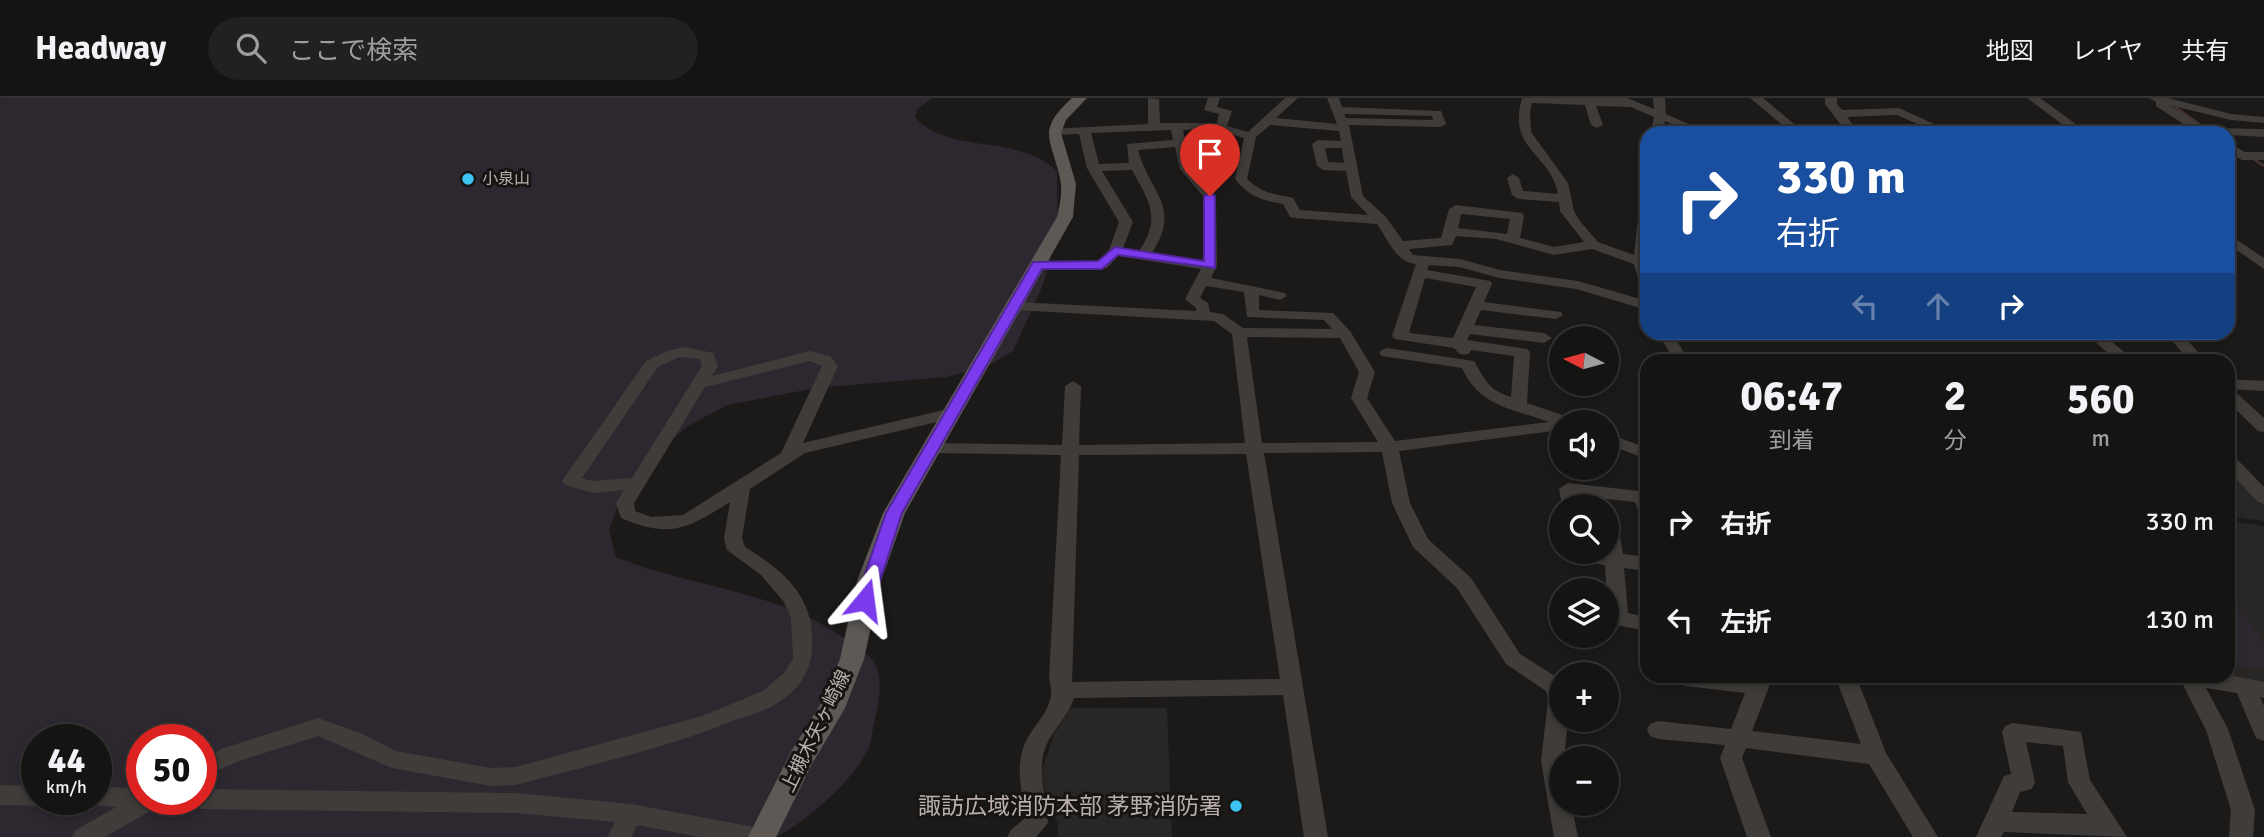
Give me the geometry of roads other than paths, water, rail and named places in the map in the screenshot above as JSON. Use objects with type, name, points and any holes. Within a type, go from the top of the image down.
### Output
[{"type":"main road","points":[[1053,131],[1058,119],[1080,98]]},
{"type":"main road","name":"上槻木矢ヶ崎線","points":[[762,837],[802,758],[832,708],[852,659],[869,580],[894,513],[1065,217],[1069,198],[1066,172],[1054,143],[1053,131]]},
{"type":"street","points":[[1144,254],[1158,230],[1159,216],[1130,147],[1217,142],[1226,111],[1210,110],[1214,98]]},
{"type":"street","points":[[1292,98],[1250,136],[1241,179],[1251,192],[1264,198],[1288,201],[1295,214],[1381,220]]},
{"type":"street","points":[[1592,245],[1567,211],[1562,183],[1525,132],[1524,112],[1528,98],[1635,104]]},
{"type":"street","points":[[1620,98],[1686,126]]},
{"type":"street","points":[[1658,126],[1659,98]]},
{"type":"street","points":[[1756,98],[1790,126]]},
{"type":"street","points":[[1831,98],[1831,104],[1847,126]]},
{"type":"street","points":[[2034,98],[2072,126]]},
{"type":"street","points":[[1153,99],[1154,125]]},
{"type":"street","points":[[2158,99],[2231,117],[2264,120]]},
{"type":"street","points":[[2158,99],[2196,126]]},
{"type":"street","points":[[1590,103],[1597,125]]},
{"type":"street","points":[[1838,114],[1899,111],[1932,126]]},
{"type":"street","points":[[1269,121],[1339,114],[1437,113],[1440,124],[1339,114]]},
{"type":"street","points":[[1339,114],[1357,197],[1381,220],[1397,246],[1409,259],[1422,267],[1485,285],[1573,293],[1578,285]]},
{"type":"street","points":[[1053,131],[1176,125],[1222,128],[1250,136]]},
{"type":"street","points":[[1176,125],[1186,169],[1210,196],[1210,266],[1192,299],[1203,306],[1203,316]]},
{"type":"street","points":[[1038,265],[1102,265],[1115,251],[1126,222],[1093,168],[1085,130]]},
{"type":"street","points":[[2235,133],[2264,133]]},
{"type":"street","points":[[1347,145],[1318,144],[1323,166],[1350,167]]},
{"type":"street","points":[[2235,152],[2242,156],[2264,156]]},
{"type":"street","points":[[1093,168],[1136,166]]},
{"type":"street","points":[[1513,177],[1518,195],[1564,198]]},
{"type":"street","points":[[1397,246],[1447,242],[1456,209],[1517,216],[1513,240]]},
{"type":"street","points":[[1450,231],[1497,235],[1554,251],[1592,245],[1640,262]]},
{"type":"street","points":[[2235,245],[2264,265]]},
{"type":"street","points":[[1115,251],[1210,266]]},
{"type":"street","points":[[1422,267],[1460,263],[1499,274],[1578,285],[1640,304]]},
{"type":"street","points":[[1422,267],[1400,336],[1544,338]]},
{"type":"street","points":[[1202,281],[1280,296]]},
{"type":"street","points":[[1485,285],[1478,305],[1461,336],[1468,364],[1477,383],[1489,395],[1549,417]]},
{"type":"street","points":[[1251,289],[1252,314],[1328,316],[1345,334],[1367,372],[1359,398],[1369,418],[1390,447],[1401,503],[1420,543],[1464,583],[1513,659],[1556,687],[1559,699],[1552,761],[1566,837]]},
{"type":"street","points":[[1478,305],[1556,315]]},
{"type":"street","points":[[1014,306],[1218,317],[1239,332],[1345,334]]},
{"type":"street","points":[[1239,332],[1254,448],[1316,837]]},
{"type":"street","points":[[1461,336],[1522,352],[1519,405]]},
{"type":"street","points":[[2101,340],[2118,354]]},
{"type":"street","points":[[2178,340],[2191,354]]},
{"type":"street","points":[[639,483],[593,487],[571,481],[652,363],[668,355],[691,350],[708,356],[710,366],[639,483],[625,502],[627,514],[649,523],[687,522],[799,449],[952,413]]},
{"type":"street","points":[[1387,353],[1468,364]]},
{"type":"street","points":[[699,384],[810,356],[824,359],[831,366],[788,456]]},
{"type":"street","points":[[2235,384],[2264,384]]},
{"type":"street","points":[[1019,837],[1036,822],[1033,751],[1045,727],[1064,703],[1065,690],[1060,678],[1073,386]]},
{"type":"street","points":[[2235,400],[2264,427]]},
{"type":"street","points":[[931,448],[1071,450],[1390,447],[1498,435],[1549,426]]},
{"type":"street","points":[[1619,443],[1640,451]]},
{"type":"street","points":[[2235,467],[2264,498]]},
{"type":"street","points":[[217,761],[318,727],[352,739],[392,759],[491,777],[516,776],[706,723],[771,697],[791,679],[803,659],[801,618],[793,599],[768,570],[736,550],[733,538],[741,487]]},
{"type":"street","points":[[1569,494],[1568,489],[1583,494]]},
{"type":"street","points":[[1619,502],[1640,502]]},
{"type":"street","points":[[1619,561],[1640,563]]},
{"type":"street","points":[[1614,564],[1618,619],[1640,623]]},
{"type":"street","points":[[1758,683],[1731,758],[1759,837]]},
{"type":"street","points":[[1849,683],[1876,756],[1926,837]]},
{"type":"street","points":[[2191,683],[2217,729],[2243,810],[2241,837]]},
{"type":"street","points":[[2225,683],[2255,688],[2264,732]]},
{"type":"street","points":[[1065,690],[1292,687]]},
{"type":"street","points":[[1658,730],[1817,746],[1876,756]]},
{"type":"street","points":[[2012,732],[2073,738],[2079,782],[2110,830],[1992,830],[2012,783],[2024,782],[2012,732]]},
{"type":"street","points":[[0,796],[21,796]]},
{"type":"street","points":[[217,799],[516,803],[631,814],[754,837]]},
{"type":"street","points":[[84,837],[126,813]]},
{"type":"street","points":[[619,837],[631,814]]},
{"type":"waterway","points":[[2162,98],[2202,126]]},
{"type":"waterway","points":[[2255,160],[2264,166]]},
{"type":"place","name":"小泉山","points":[[468,179]]},
{"type":"place","name":"諏訪広域消防本部 茅野消防署","points":[[1236,806]]}]
